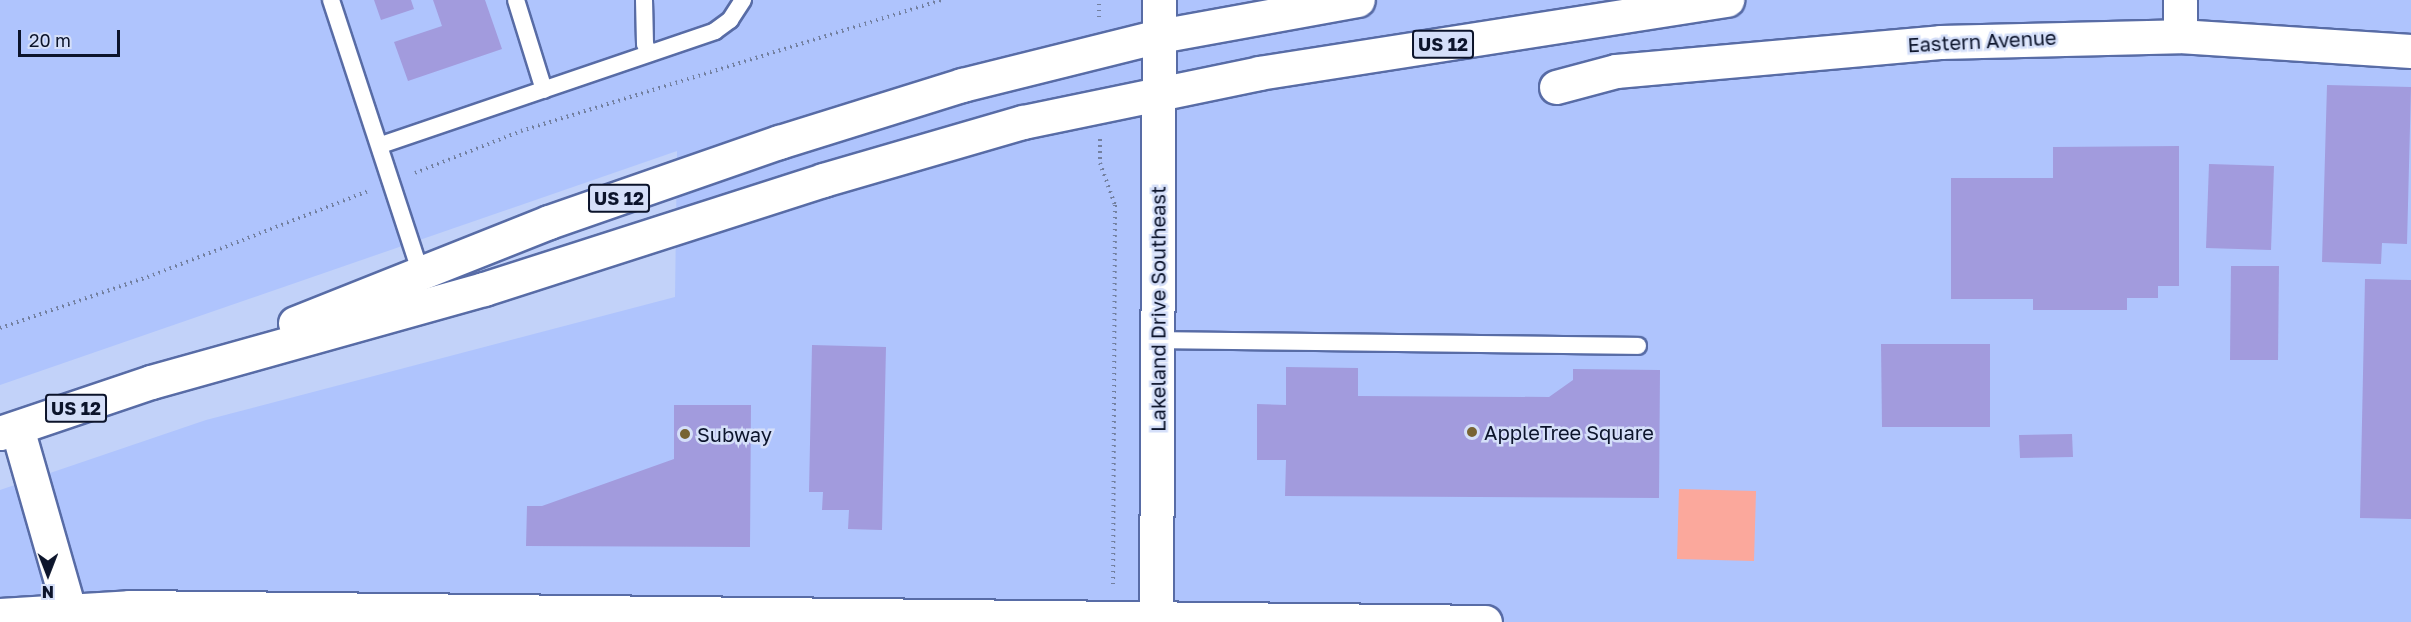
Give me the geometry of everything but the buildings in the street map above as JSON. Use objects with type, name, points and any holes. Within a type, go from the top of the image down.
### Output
[{"type":"main road","name":"Lakeland Drive Southeast","points":[[1156,620],[1160,0]]},
{"type":"main road","name":"US 12","points":[[151,382],[549,222],[779,142],[962,85],[1159,36],[1358,0]]},
{"type":"main road","name":"US 12","points":[[9,430],[151,382],[534,274],[924,150],[1023,122],[1159,93],[1382,53],[1728,0]]},
{"type":"main road","points":[[2180,0],[2180,36]]},
{"type":"main road","name":"Eastern Avenue","points":[[1556,87],[1616,71],[1784,54],[1940,42],[2180,36],[2411,51]]},
{"type":"main road","points":[[9,430],[69,616]]},
{"type":"main road","points":[[0,615],[1120,617],[1156,620],[1485,622]]},
{"type":"lane","points":[[332,0],[421,273]]},
{"type":"lane","points":[[516,0],[544,90]]},
{"type":"lane","points":[[644,0],[645,44],[650,53]]},
{"type":"lane","points":[[381,146],[715,31],[730,20],[743,0]]},
{"type":"lane","points":[[1158,340],[1638,346]]},
{"type":"path","points":[[0,328],[153,275],[521,131],[941,0]]},
{"type":"path","points":[[1099,0],[1099,6]]},
{"type":"path","points":[[1100,163],[1115,205],[1111,572],[1120,617]]},
{"type":"shaded area","points":[[0,0],[2411,0],[2411,622],[0,622],[0,490],[206,420],[675,297],[677,151],[0,385]]},
{"type":"shaded area","points":[[1679,489],[1756,491],[1754,561],[1677,559]]},
{"type":"place","name":"AppleTree Square","points":[[1472,432]]},
{"type":"place","name":"Subway","points":[[685,434]]}]
